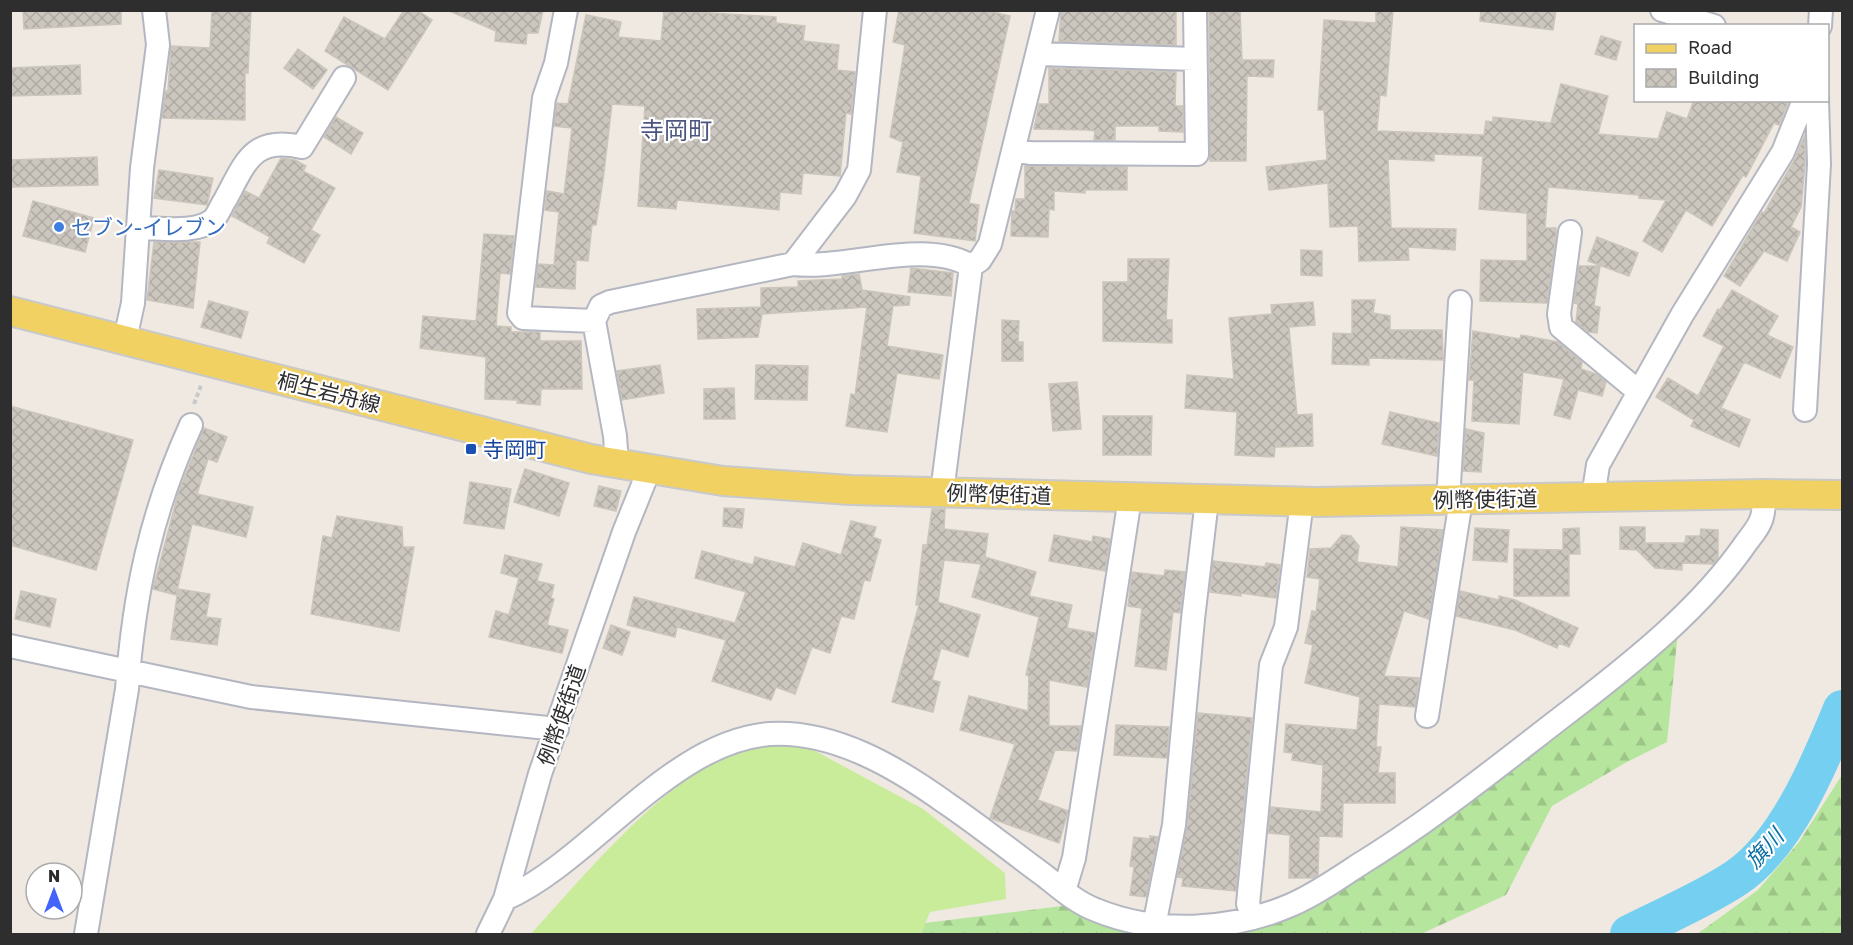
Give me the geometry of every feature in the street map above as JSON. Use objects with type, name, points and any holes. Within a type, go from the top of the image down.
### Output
[{"type":"main road","name":"桐生岩舟線","points":[[10,311],[616,464],[649,470]]},
{"type":"main road","name":"例幣使街道","points":[[649,470],[758,484],[1207,500],[1454,500],[1764,494],[1842,495]]},
{"type":"street","points":[[125,339],[133,303],[142,168],[158,45],[154,10]]},
{"type":"street","points":[[566,10],[556,63],[544,98],[519,313],[523,318],[594,321]]},
{"type":"street","points":[[793,264],[845,196],[859,170],[875,10]]},
{"type":"street","points":[[942,492],[971,266],[980,260],[990,244],[1039,54],[1048,10]]},
{"type":"street","points":[[1014,150],[1030,153],[1197,154],[1195,10]]},
{"type":"street","points":[[1662,10],[1708,24]]},
{"type":"street","points":[[1039,54],[1195,59]]},
{"type":"street","points":[[139,228],[194,228],[212,221],[248,157],[262,147],[281,142],[302,147],[344,78]]},
{"type":"street","points":[[1593,497],[1598,465],[1682,315],[1783,152],[1803,102]]},
{"type":"street","points":[[1805,410],[1819,164],[1816,102]]},
{"type":"street","points":[[1570,232],[1558,314],[1561,327],[1639,392]]},
{"type":"street","points":[[616,464],[615,436],[594,321],[601,306],[610,302],[793,264],[818,266],[913,255],[959,259],[971,266]]},
{"type":"street","points":[[1426,716],[1454,500],[1460,302]]},
{"type":"street","points":[[86,934],[128,672],[128,651],[137,592],[152,528],[175,462],[191,425]]},
{"type":"street","name":"例幣使街道","points":[[488,934],[505,899],[540,774],[624,532],[649,470]]},
{"type":"street","points":[[505,899],[526,889],[671,776],[721,748],[766,734],[804,735],[824,740],[892,768],[953,807],[1091,909],[1154,926],[1215,925],[1253,917],[1291,905],[1396,842],[1626,668],[1673,626],[1732,564],[1762,517],[1764,494]]},
{"type":"street","points":[[1064,891],[1074,858],[1130,498]]},
{"type":"street","points":[[1154,926],[1174,825],[1193,619],[1207,500]]},
{"type":"street","points":[[1253,917],[1248,904],[1264,719],[1271,664],[1286,627],[1302,501]]},
{"type":"street","points":[[10,646],[251,697],[557,729]]},
{"type":"green space","points":[[1678,631],[1667,742],[1625,763],[1552,806],[1506,895],[1421,934],[921,934],[925,923],[1070,905],[1116,927],[1293,914],[1337,893],[1464,807]]},
{"type":"green space","points":[[804,745],[923,809],[1005,873],[1006,899],[930,912],[921,934],[531,934],[601,856],[657,803],[686,780],[715,761],[744,749]]},
{"type":"green space","points":[[1842,775],[1842,934],[1697,934],[1758,890],[1799,842]]},
{"type":"building","points":[[23,10],[121,10],[121,24],[24,29]]},
{"type":"building","points":[[212,10],[251,10],[248,73],[245,73],[245,120],[162,118],[166,91],[168,91],[171,46],[210,48]]},
{"type":"building","points":[[404,10],[417,10],[432,20],[388,90],[325,51],[344,17],[385,39]]},
{"type":"building","points":[[447,10],[543,10],[538,33],[527,33],[526,44],[495,41],[496,31]]},
{"type":"building","points":[[664,10],[776,17],[776,23],[805,26],[803,41],[839,45],[837,70],[855,72],[851,114],[846,113],[840,176],[803,173],[801,194],[780,192],[779,210],[677,200],[676,209],[638,206],[645,106],[612,104],[603,180],[596,225],[592,225],[588,261],[576,260],[575,289],[536,287],[538,264],[554,265],[559,212],[545,210],[547,191],[564,194],[572,128],[554,126],[557,103],[568,104],[586,15],[621,22],[618,37],[661,41]]},
{"type":"building","points":[[899,10],[985,10],[1010,16],[969,203],[979,205],[975,241],[914,233],[921,176],[897,172],[903,142],[890,137],[905,45],[893,42]]},
{"type":"building","points":[[1061,10],[1176,11],[1176,45],[1059,41]]},
{"type":"building","points":[[1209,10],[1240,10],[1242,60],[1274,60],[1273,77],[1247,76],[1246,161],[1210,161]]},
{"type":"building","points":[[1376,10],[1393,10],[1386,96],[1380,95],[1377,131],[1484,135],[1486,121],[1493,122],[1493,117],[1551,123],[1561,84],[1608,96],[1598,134],[1658,139],[1667,112],[1687,119],[1693,102],[1788,102],[1779,125],[1774,123],[1746,177],[1743,175],[1712,226],[1686,210],[1662,252],[1643,241],[1666,200],[1639,198],[1639,195],[1548,187],[1545,228],[1556,228],[1556,237],[1547,303],[1480,301],[1481,260],[1527,261],[1527,213],[1479,209],[1483,156],[1434,154],[1434,161],[1388,159],[1391,228],[1456,229],[1455,250],[1408,247],[1409,260],[1359,261],[1358,226],[1330,227],[1328,183],[1269,190],[1266,167],[1327,160],[1324,110],[1318,110],[1324,20],[1376,23]]},
{"type":"building","points":[[1481,10],[1556,10],[1553,30],[1480,21]]},
{"type":"building","points":[[1601,36],[1621,42],[1616,60],[1595,54]]},
{"type":"building","points":[[298,49],[327,70],[313,89],[284,68]]},
{"type":"building","points":[[80,65],[81,94],[10,96],[10,68]]},
{"type":"building","points":[[1049,68],[1176,72],[1175,106],[1183,106],[1183,132],[1159,131],[1159,126],[1115,126],[1115,140],[1094,140],[1095,131],[1034,129],[1039,104],[1049,104]]},
{"type":"building","points":[[336,117],[363,133],[351,154],[324,137]]},
{"type":"building","points":[[1805,135],[1801,207],[1791,227],[1800,232],[1787,261],[1764,251],[1740,286],[1724,276],[1762,212],[1764,213],[1795,159]]},
{"type":"building","points":[[97,157],[98,185],[11,187],[10,160]]},
{"type":"building","points":[[281,158],[295,160],[306,166],[303,171],[335,188],[311,230],[320,235],[304,263],[267,243],[270,237],[232,216],[245,191],[259,198]]},
{"type":"building","points":[[1025,166],[1127,167],[1127,190],[1085,190],[1085,193],[1054,191],[1054,210],[1049,209],[1048,237],[1011,236],[1012,211],[1015,211],[1016,199],[1025,199]]},
{"type":"building","points":[[159,170],[213,178],[207,205],[154,198]]},
{"type":"building","name":"セブン-イレブン","points":[[33,201],[94,218],[85,252],[23,236]]},
{"type":"building","points":[[484,234],[514,236],[510,274],[500,273],[496,326],[511,327],[511,332],[540,332],[540,341],[581,341],[582,389],[541,389],[540,405],[517,403],[518,400],[485,399],[486,357],[420,348],[423,316],[476,321]]},
{"type":"building","points":[[1597,237],[1638,253],[1629,276],[1588,261]]},
{"type":"building","points":[[154,242],[200,242],[193,308],[147,300]]},
{"type":"building","points":[[1301,250],[1322,251],[1322,276],[1301,275]]},
{"type":"building","points":[[1128,259],[1169,259],[1166,320],[1172,320],[1172,343],[1103,341],[1103,282],[1128,282]]},
{"type":"building","points":[[1579,266],[1600,266],[1594,306],[1600,307],[1597,333],[1588,332],[1576,322],[1578,304],[1574,303]]},
{"type":"building","points":[[911,268],[953,273],[951,296],[908,292]]},
{"type":"building","points":[[859,274],[862,290],[910,297],[909,305],[893,306],[887,346],[943,355],[939,379],[897,373],[887,432],[846,426],[851,394],[855,395],[867,307],[762,314],[758,337],[698,339],[697,309],[761,307],[761,288],[798,287],[798,281],[842,279],[842,276]]},
{"type":"building","points":[[1732,290],[1778,316],[1767,335],[1793,347],[1780,378],[1744,362],[1721,408],[1750,420],[1739,447],[1691,426],[1694,420],[1656,397],[1668,378],[1698,396],[1724,346],[1703,336]]},
{"type":"building","points":[[1352,300],[1375,300],[1373,313],[1390,316],[1390,330],[1442,330],[1443,360],[1369,358],[1369,365],[1332,364],[1333,333],[1352,334]]},
{"type":"building","points":[[209,301],[248,312],[241,338],[201,327]]},
{"type":"building","points":[[1313,302],[1315,325],[1289,327],[1297,415],[1312,414],[1313,446],[1275,447],[1274,457],[1235,455],[1237,412],[1185,408],[1187,375],[1234,379],[1229,318],[1272,314],[1271,305]]},
{"type":"building","points":[[1002,320],[1019,321],[1018,342],[1023,342],[1023,361],[1002,361]]},
{"type":"building","points":[[1473,331],[1520,339],[1521,335],[1558,342],[1582,362],[1581,369],[1596,374],[1606,382],[1602,396],[1578,390],[1570,419],[1554,415],[1564,379],[1523,372],[1519,424],[1472,421],[1474,380],[1469,380]]},
{"type":"building","points":[[660,365],[664,393],[622,400],[617,371]]},
{"type":"building","points":[[756,365],[808,366],[807,400],[755,399]]},
{"type":"building","points":[[1077,382],[1081,429],[1053,431],[1049,384]]},
{"type":"building","points":[[734,388],[735,419],[704,419],[704,389]]},
{"type":"building","points":[[10,406],[133,440],[96,570],[10,545]]},
{"type":"building","points":[[1390,412],[1439,423],[1437,456],[1382,444]]},
{"type":"building","points":[[1103,416],[1152,416],[1151,455],[1103,455]]},
{"type":"building","points":[[204,428],[227,437],[217,462],[208,459],[197,494],[253,507],[246,537],[192,524],[176,595],[153,589],[178,494]]},
{"type":"building","points":[[1466,429],[1484,433],[1481,472],[1463,471]]},
{"type":"building","points":[[525,469],[569,483],[559,516],[514,502]]},
{"type":"building","points":[[470,482],[511,489],[504,529],[464,523]]},
{"type":"building","points":[[599,486],[621,491],[616,511],[594,506]]},
{"type":"building","points":[[724,508],[744,509],[742,528],[723,526]]},
{"type":"building","points":[[932,509],[945,509],[944,529],[988,534],[985,557],[1036,572],[1029,596],[1072,605],[1067,628],[1095,633],[1087,687],[1049,680],[1049,726],[1081,726],[1077,751],[1055,750],[1038,800],[1068,811],[1059,843],[990,818],[1015,744],[960,730],[969,696],[1028,711],[1029,676],[1026,675],[1039,617],[972,597],[981,564],[944,560],[938,602],[980,615],[968,657],[941,648],[932,680],[940,682],[933,712],[892,702],[919,605],[916,605],[923,545],[927,545]]},
{"type":"building","points":[[337,516],[402,527],[403,547],[414,547],[399,631],[311,614],[323,536],[332,538]]},
{"type":"building","points":[[851,521],[876,527],[873,537],[881,540],[870,581],[864,580],[854,619],[841,616],[830,653],[812,647],[795,694],[776,687],[771,700],[712,681],[726,640],[677,627],[675,637],[627,625],[634,597],[735,623],[746,592],[695,578],[702,551],[753,565],[755,557],[795,567],[803,543],[841,555]]},
{"type":"building","points":[[1401,527],[1443,530],[1429,619],[1404,611],[1384,676],[1419,678],[1415,707],[1379,704],[1376,747],[1381,747],[1378,773],[1395,773],[1395,803],[1343,803],[1342,837],[1319,836],[1318,875],[1313,878],[1289,878],[1290,835],[1268,833],[1271,807],[1321,812],[1323,765],[1292,760],[1293,753],[1284,752],[1286,724],[1357,730],[1360,697],[1305,683],[1313,645],[1305,643],[1312,611],[1316,612],[1320,579],[1307,577],[1310,549],[1331,548],[1342,535],[1351,536],[1359,546],[1357,562],[1398,567]]},
{"type":"building","points":[[1620,527],[1645,527],[1645,543],[1685,543],[1686,536],[1700,536],[1701,529],[1718,530],[1718,558],[1713,564],[1682,563],[1682,570],[1655,568],[1637,550],[1620,549]]},
{"type":"building","points":[[1475,528],[1509,530],[1507,562],[1473,560]]},
{"type":"building","points":[[1579,528],[1580,554],[1569,554],[1569,596],[1514,596],[1514,549],[1563,550],[1563,529]]},
{"type":"building","points":[[1054,535],[1092,542],[1093,536],[1110,539],[1105,571],[1049,561]]},
{"type":"building","points":[[505,555],[542,564],[537,581],[554,585],[551,598],[554,599],[547,625],[568,630],[562,653],[489,637],[496,611],[509,615],[519,578],[501,573]]},
{"type":"building","points":[[1213,561],[1265,567],[1266,563],[1280,565],[1276,598],[1241,593],[1241,596],[1210,592]]},
{"type":"building","points":[[1165,570],[1185,572],[1180,613],[1173,612],[1166,670],[1135,666],[1142,608],[1128,606],[1132,572],[1164,576]]},
{"type":"building","points":[[178,589],[210,594],[206,617],[221,619],[217,645],[171,639]]},
{"type":"building","points":[[21,591],[56,599],[50,627],[15,619]]},
{"type":"building","points":[[1460,591],[1499,600],[1499,596],[1515,600],[1578,628],[1569,647],[1559,643],[1557,648],[1515,630],[1456,616]]},
{"type":"building","points":[[611,625],[630,632],[622,655],[603,648]]},
{"type":"building","points":[[1198,713],[1252,718],[1236,891],[1182,886],[1183,878],[1177,877],[1187,826]]},
{"type":"building","points":[[1116,725],[1169,727],[1167,758],[1114,755]]},
{"type":"building","points":[[1150,836],[1158,837],[1146,897],[1130,895],[1134,867],[1130,866],[1134,837],[1150,839]]},
{"type":"waterway","name":"旗川","points":[[1629,934],[1710,894],[1736,878],[1754,863],[1786,824],[1812,778],[1842,709]]},
{"type":"place","name":"セブン-イレブン","points":[[59,227]]},
{"type":"place","name":"寺岡町","points":[[471,449]]},
{"type":"district","name":"寺岡町","points":[[676,129]]}]
